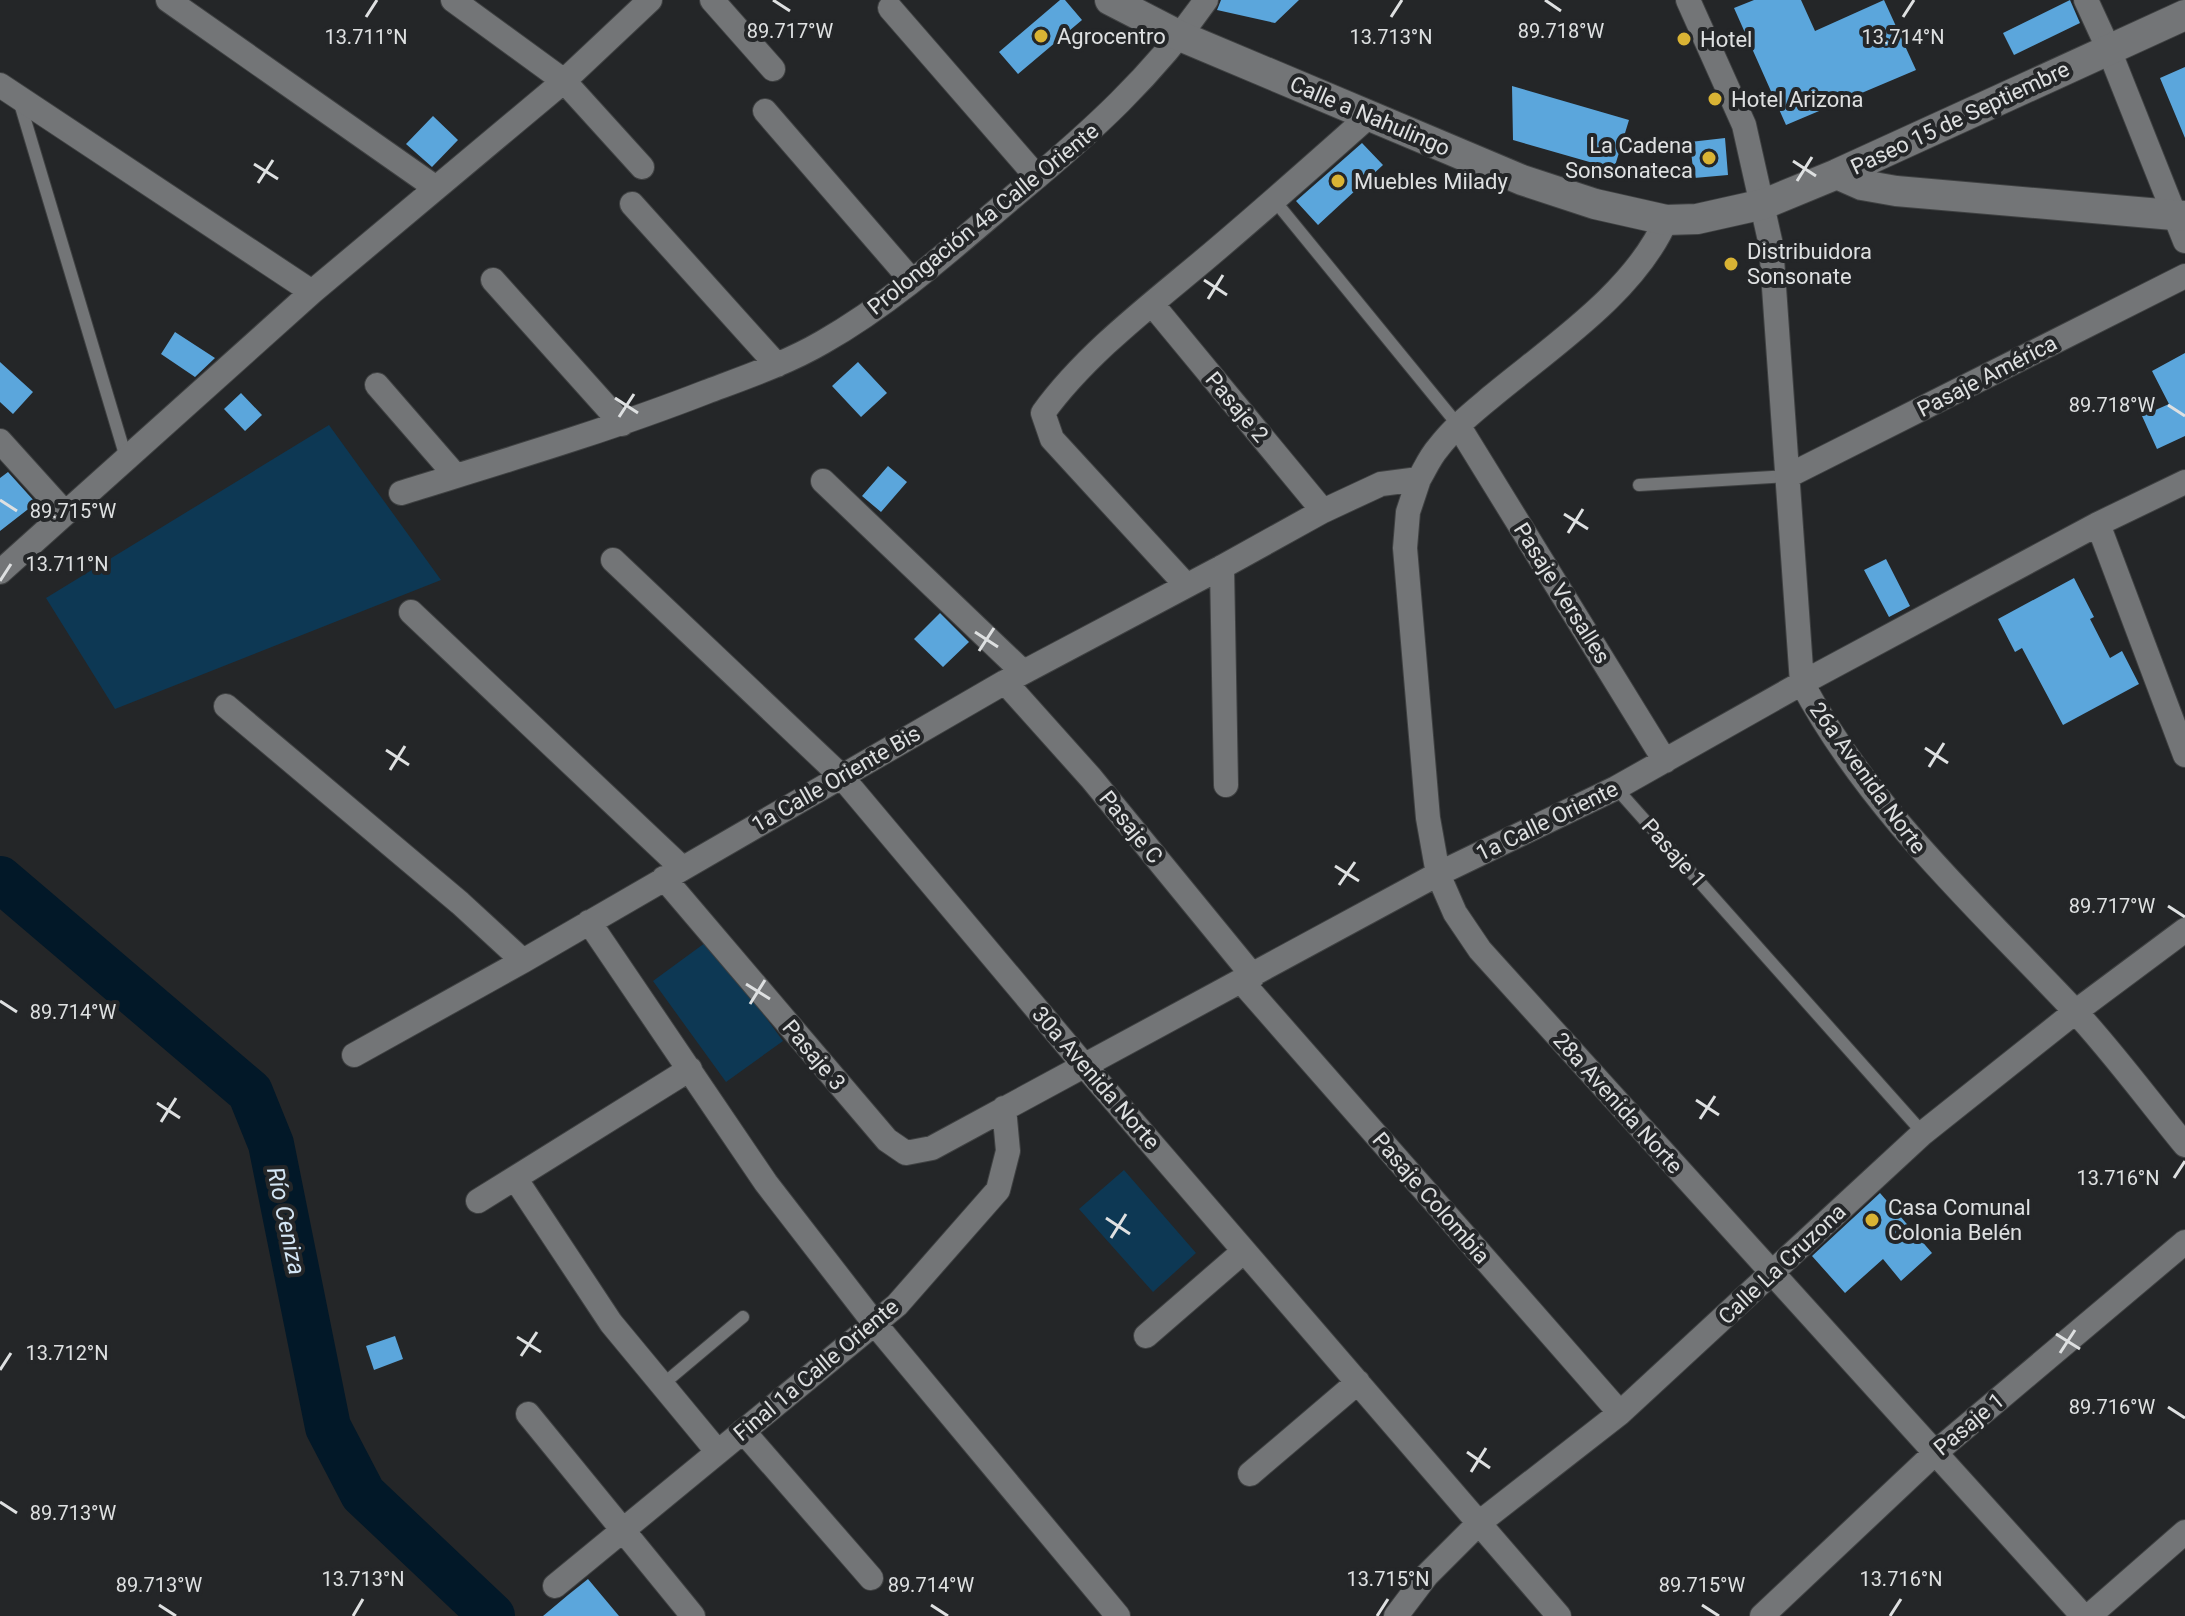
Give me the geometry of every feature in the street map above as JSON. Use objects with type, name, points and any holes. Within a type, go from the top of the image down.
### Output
[{"type":"street","points":[[168,0],[436,188]]},
{"type":"street","points":[[453,0],[564,81],[642,167]]},
{"type":"street","points":[[0,572],[312,292],[564,81],[650,0]]},
{"type":"street","points":[[712,0],[773,69]]},
{"type":"street","name":"Calle a Nahulingo","points":[[1110,0],[1180,36],[1522,180],[1595,204],[1666,220],[1697,219],[1731,211]]},
{"type":"street","name":"Prolongación 4a Calle Oriente","points":[[401,493],[622,424],[777,365],[860,320],[912,281],[1109,115],[1180,36],[1206,0]]},
{"type":"street","name":"26a Avenida Norte","points":[[1688,0],[1744,125],[1771,245],[1802,683],[1823,724],[1917,848],[2075,1012],[2185,1145]]},
{"type":"street","points":[[1837,174],[1862,185],[1896,191],[2182,224],[2086,0]]},
{"type":"street","points":[[890,8],[1037,177]]},
{"type":"street","name":"Paseo 15 de Septiembre","points":[[1731,211],[1764,204],[1837,174],[2185,15]]},
{"type":"street","points":[[9,90],[312,292]]},
{"type":"street","points":[[765,111],[912,281]]},
{"type":"street","points":[[1186,585],[1052,439],[1043,413],[1061,388],[1152,304],[1275,201],[1369,116]]},
{"type":"street","points":[[632,204],[777,365]]},
{"type":"street","name":"28a Avenida Norte","points":[[1666,220],[1657,241],[1637,271],[1458,425],[1436,449],[1419,479],[1408,512],[1405,548],[1428,818],[1438,874],[1455,913],[1480,950],[1771,1274],[2086,1616]]},
{"type":"street","name":"Pasaje América","points":[[1788,476],[2185,276]]},
{"type":"street","points":[[493,280],[622,424]]},
{"type":"street","name":"Pasaje 2","points":[[1152,304],[1323,511]]},
{"type":"street","points":[[377,385],[456,476]]},
{"type":"street","name":"Pasaje Versalles","points":[[1458,425],[1665,761]]},
{"type":"street","points":[[0,441],[65,513]]},
{"type":"street","name":"1a Calle Oriente Bis","points":[[354,1055],[523,961],[1014,677],[1323,511],[1381,484],[1419,479]]},
{"type":"street","name":"Pasaje C","points":[[823,481],[1014,677],[1247,979]]},
{"type":"street","name":"1a Calle Oriente","points":[[906,1153],[932,1148],[1438,874],[1616,788],[1802,683],[2098,524],[2185,482]]},
{"type":"street","points":[[2098,524],[2185,755]]},
{"type":"street","name":"30a Avenida Norte","points":[[613,560],[841,776],[1083,1064],[1559,1616]]},
{"type":"street","points":[[1222,567],[1226,785]]},
{"type":"street","name":"Pasaje 3","points":[[411,612],[673,873],[887,1140],[906,1153]]},
{"type":"street","points":[[226,706],[460,903],[523,961]]},
{"type":"street","points":[[589,922],[766,1183],[875,1324],[1118,1616]]},
{"type":"street","name":"Calle La Cruzona","points":[[1396,1616],[1427,1575],[1479,1523],[1620,1413],[1923,1133],[2075,1012],[2185,930]]},
{"type":"street","name":"Pasaje Colombia","points":[[1247,979],[1620,1413]]},
{"type":"street","points":[[478,1201],[690,1069]]},
{"type":"street","name":"Final 1a Calle Oriente","points":[[555,1586],[897,1305],[998,1190],[1008,1151],[1004,1108]]},
{"type":"street","points":[[515,1178],[611,1323],[717,1451]]},
{"type":"street","name":"Pasaje 1","points":[[1762,1616],[1936,1452],[2185,1242]]},
{"type":"street","points":[[1146,1336],[1244,1251]]},
{"type":"street","points":[[1250,1474],[1358,1382]]},
{"type":"street","points":[[528,1414],[693,1616]]},
{"type":"street","points":[[743,1431],[871,1578]]},
{"type":"street","points":[[2086,1616],[2185,1532]]},
{"type":"lane","points":[[9,90],[127,461]]},
{"type":"lane","points":[[1275,201],[1458,425]]},
{"type":"lane","points":[[1639,485],[1788,476]]},
{"type":"lane","name":"Pasaje 1","points":[[1616,788],[1923,1133]]},
{"type":"lane","points":[[662,1385],[743,1317]]},
{"type":"shaded area","points":[[329,425],[441,580],[115,709],[46,598]]},
{"type":"shaded area","points":[[709,940],[783,1041],[726,1082],[653,981]]},
{"type":"shaded area","points":[[1124,1170],[1196,1253],[1153,1292],[1079,1209]]},
{"type":"building","name":"Agrocentro","points":[[1060,0],[1065,0],[1082,20],[1018,74],[999,52]]},
{"type":"building","points":[[1221,0],[1299,0],[1275,23],[1217,10]]},
{"type":"building","points":[[1754,0],[1801,0],[1815,31],[1884,0],[1916,70],[1786,125],[1734,8]]},
{"type":"building","points":[[2070,0],[2080,23],[2014,55],[2003,33]]},
{"type":"building","points":[[2185,67],[2185,138],[2160,78]]},
{"type":"building","points":[[1512,86],[1629,120],[1614,169],[1513,140]]},
{"type":"building","points":[[433,116],[458,140],[432,167],[406,144]]},
{"type":"building","name":"La Cadena Sonsonateca","points":[[1725,138],[1728,175],[1694,178],[1690,142]]},
{"type":"building","name":"Muebles Milady","points":[[1362,143],[1383,165],[1318,225],[1296,201]]},
{"type":"building","points":[[175,332],[215,358],[195,377],[161,354]]},
{"type":"building","points":[[2185,353],[2185,436],[2157,449],[2142,416],[2169,404],[2152,371]]},
{"type":"building","points":[[0,362],[33,392],[13,414],[0,402]]},
{"type":"building","points":[[858,362],[887,393],[861,417],[832,386]]},
{"type":"building","points":[[241,393],[262,415],[245,431],[224,409]]},
{"type":"building","points":[[888,466],[907,482],[881,512],[862,496]]},
{"type":"building","points":[[8,472],[36,503],[0,531],[0,478]]},
{"type":"building","points":[[1886,559],[1910,606],[1889,617],[1864,570]]},
{"type":"building","points":[[2074,578],[2110,658],[2122,651],[2139,684],[2063,725],[2022,648],[2015,652],[1998,619]]},
{"type":"building","points":[[940,613],[969,642],[943,667],[914,639]]},
{"type":"building","name":"Casa Comunal Colonia Belén","points":[[1880,1193],[1932,1253],[1901,1281],[1883,1259],[1845,1293],[1812,1256]]},
{"type":"building","points":[[395,1336],[403,1359],[374,1370],[366,1346]]},
{"type":"building","points":[[588,1579],[619,1616],[543,1616],[568,1595]]},
{"type":"waterway","name":"Río Ceniza","points":[[0,879],[250,1092],[271,1144],[328,1427],[363,1494],[492,1616]]},
{"type":"place","name":"Agrocentro","points":[[1041,36]]},
{"type":"place","name":"Hotel","points":[[1684,39]]},
{"type":"place","name":"Hotel Arizona","points":[[1715,99]]},
{"type":"place","name":"La Cadena Sonsonateca","points":[[1709,158]]},
{"type":"place","name":"Muebles Milady","points":[[1338,181]]},
{"type":"place","name":"Distribuidora Sonsonate","points":[[1731,264]]},
{"type":"place","name":"Casa Comunal Colonia Belén","points":[[1872,1220]]}]
